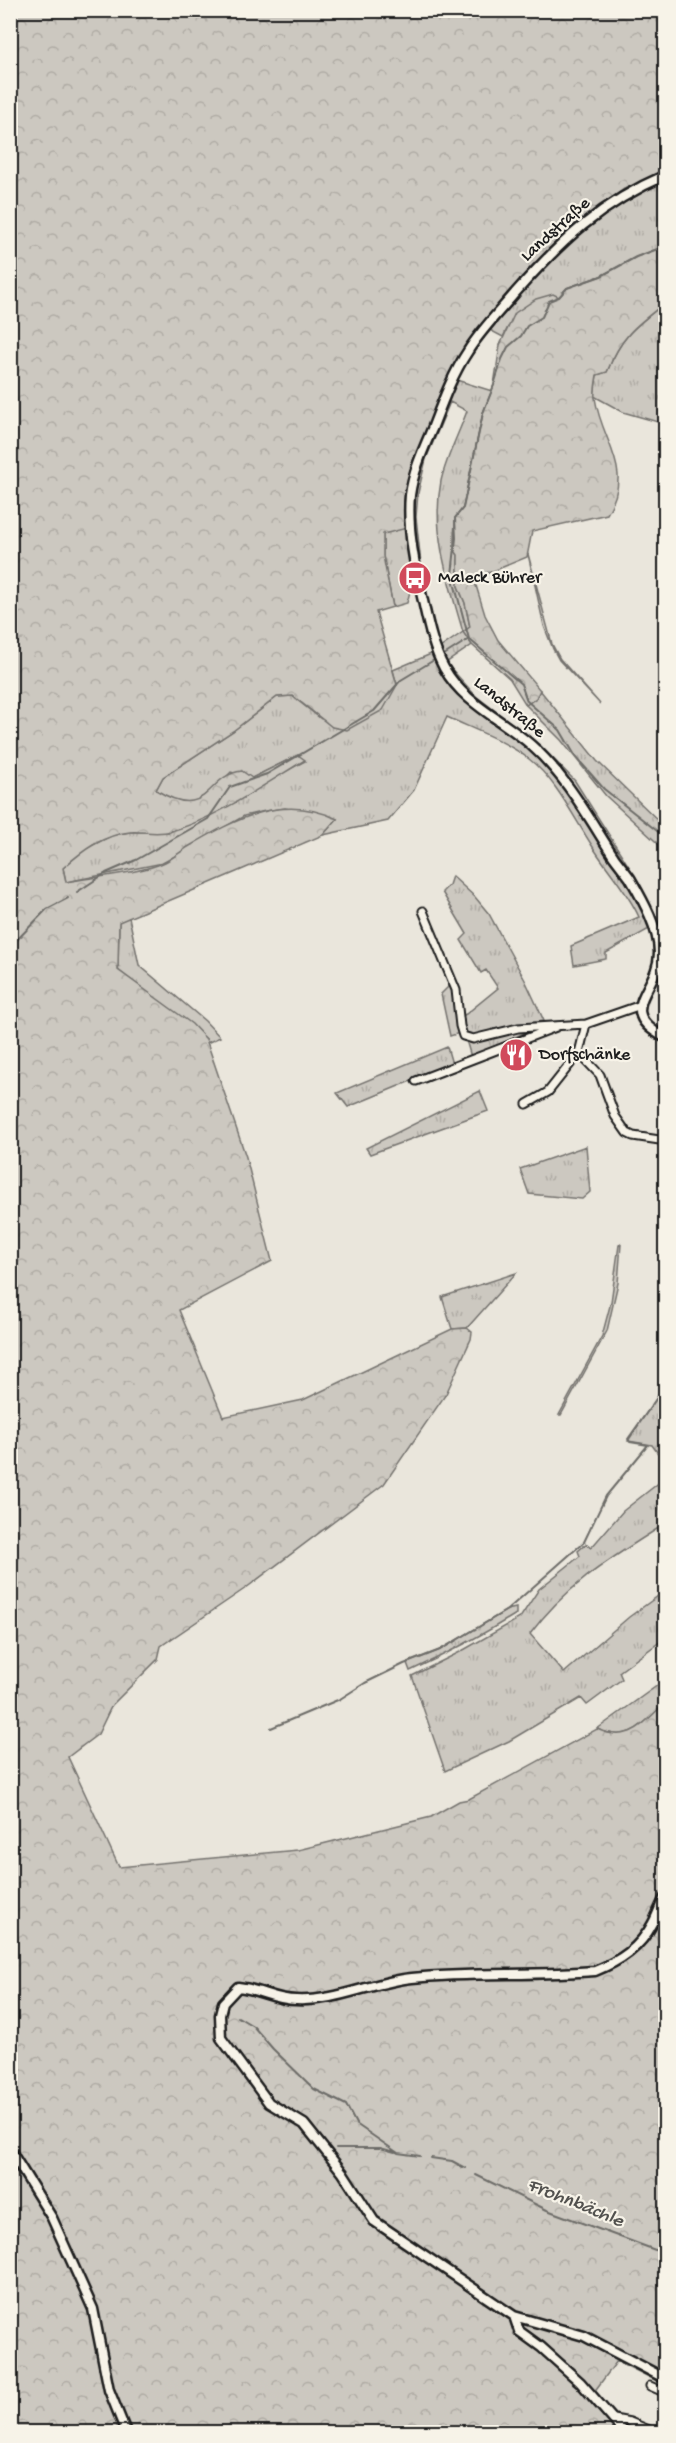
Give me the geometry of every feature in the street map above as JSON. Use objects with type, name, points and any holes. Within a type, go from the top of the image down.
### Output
[{"type":"street","name":"Landstraße","points":[[638,1005],[655,972],[662,949],[639,894],[573,791],[531,745],[462,693],[443,667],[429,628],[422,596],[412,543],[410,510],[412,483],[418,464],[450,384],[468,351],[488,324],[554,249],[570,235],[618,198],[638,186],[666,175]]},
{"type":"street","points":[[423,911],[456,990],[463,1036],[480,1039],[518,1028],[586,1024],[638,1005],[640,1015],[646,1024],[666,1038]]},
{"type":"street","points":[[527,1104],[548,1092],[579,1053],[586,1024]]},
{"type":"street","points":[[416,1081],[505,1048],[528,1036],[553,1029],[558,1025]]},
{"type":"street","points":[[579,1053],[600,1075],[615,1116],[627,1133],[666,1141]]},
{"type":"street","points":[[666,1896],[644,1937],[630,1953],[613,1964],[594,1971],[410,1978],[299,2001],[281,2000],[250,1988],[238,1987],[223,2003],[220,2015],[221,2038],[269,2103],[304,2124],[343,2173],[374,2221],[514,2316],[584,2336],[666,2379]]},
{"type":"street","points":[[10,2150],[52,2218],[93,2309],[109,2390],[126,2433]]},
{"type":"street","points":[[514,2316],[519,2331],[541,2347],[580,2382],[624,2433]]},
{"type":"street","points":[[650,2386],[666,2393]]},
{"type":"street","points":[[614,2419],[630,2422],[654,2433]]},
{"type":"green space","points":[[11,11],[665,11],[665,171],[624,189],[600,207],[563,237],[523,278],[447,384],[410,470],[404,500],[407,528],[383,534],[383,556],[393,607],[376,612],[397,685],[383,710],[347,730],[332,727],[293,696],[277,697],[233,731],[163,777],[156,790],[174,799],[187,802],[197,800],[230,774],[242,771],[252,778],[298,755],[305,760],[240,800],[188,826],[166,832],[130,832],[111,836],[85,850],[63,868],[66,882],[155,866],[224,827],[260,813],[279,809],[298,808],[337,819],[323,835],[119,922],[118,970],[192,1024],[206,1039],[246,1157],[272,1261],[179,1310],[223,1417],[303,1400],[452,1329],[467,1328],[472,1332],[446,1394],[384,1484],[246,1588],[161,1646],[158,1659],[112,1705],[98,1734],[68,1757],[119,1867],[298,1850],[431,1817],[459,1801],[469,1799],[597,1729],[618,1734],[635,1730],[665,1703],[665,2385],[617,2361],[588,2400],[618,2432],[11,2432]]},
{"type":"green space","points":[[665,171],[665,246],[601,276],[567,288],[559,297],[508,327],[503,337],[484,327],[531,270],[583,219],[623,190]]},
{"type":"green space","points":[[665,246],[665,303],[645,318],[624,340],[607,372],[597,375],[595,398],[617,469],[618,483],[615,498],[607,514],[532,531],[527,557],[474,579],[485,615],[498,640],[540,690],[536,698],[526,705],[510,679],[472,645],[463,632],[470,627],[465,603],[458,586],[458,555],[454,549],[455,518],[463,508],[483,413],[494,385],[500,345],[515,313],[536,299],[553,294],[559,297],[567,288],[601,276],[636,257]]},
{"type":"green space","points":[[665,303],[665,424],[623,412],[594,396],[597,375],[607,372],[624,340]]},
{"type":"green space","points":[[450,378],[492,391],[483,413],[463,508],[455,518],[454,549],[458,555],[458,586],[465,603],[470,627],[463,632],[443,558],[438,520],[438,500],[443,472],[467,411],[450,402],[426,459],[418,493],[416,517],[422,573],[414,576],[407,603],[393,607],[383,556],[383,534],[407,527],[404,500],[410,470]]},
{"type":"green space","points":[[528,554],[552,644],[560,659],[600,704],[559,660],[553,649],[544,626]]},
{"type":"green space","points":[[463,632],[472,645],[446,663],[476,696],[541,746],[575,781],[635,876],[657,918],[650,926],[651,928],[606,953],[606,959],[574,965],[571,946],[639,917],[629,898],[556,788],[539,768],[510,746],[447,717],[414,790],[388,821],[323,835],[337,819],[285,808],[265,811],[244,816],[163,863],[66,882],[63,868],[83,850],[113,835],[130,832],[170,832],[305,761],[298,755],[252,778],[231,772],[209,792],[189,803],[176,801],[156,790],[163,777],[233,731],[277,697],[292,696],[321,719],[397,685],[393,670],[431,654]]},
{"type":"green space","points":[[540,690],[597,761],[665,827],[665,850],[606,796],[561,740],[526,705],[536,698]]},
{"type":"green space","points":[[452,876],[475,897],[489,914],[526,982],[544,1021],[531,1023],[531,1030],[471,1057],[466,1040],[459,1033],[450,1036],[441,994],[450,985],[456,998],[457,1018],[466,1014],[498,988],[486,970],[481,973],[461,940],[467,934],[442,892],[449,885]]},
{"type":"green space","points":[[129,917],[139,965],[205,1021],[220,1037],[207,1043],[206,1039],[118,970],[119,921]]},
{"type":"green space","points":[[447,1047],[452,1064],[348,1107],[337,1093]]},
{"type":"green space","points":[[480,1091],[488,1111],[370,1154],[366,1148]]},
{"type":"green space","points":[[586,1146],[590,1192],[582,1199],[529,1194],[520,1169]]},
{"type":"green space","points":[[621,1244],[618,1283],[607,1331],[559,1415],[602,1336],[611,1302],[619,1245]]},
{"type":"green space","points":[[516,1273],[467,1328],[452,1329],[442,1297]]},
{"type":"green space","points":[[665,1385],[665,1463],[652,1445],[628,1441]]},
{"type":"green space","points":[[665,1478],[665,1524],[609,1560],[575,1586],[544,1616],[530,1634],[564,1673],[629,1617],[665,1591],[665,1638],[619,1672],[622,1679],[587,1705],[581,1698],[509,1741],[445,1771],[412,1676],[520,1618],[539,1589],[580,1556],[578,1551],[586,1544],[591,1548],[623,1511]]},
{"type":"green space","points":[[516,1608],[516,1614],[503,1622],[410,1671],[407,1663],[440,1650],[507,1610]]},
{"type":"green space","points":[[665,1680],[665,1703],[635,1730],[618,1734],[597,1729]]},
{"type":"waterway","points":[[666,246],[636,257],[601,276],[567,288],[559,297],[549,301],[542,317],[527,326],[521,336],[508,347],[483,413],[463,508],[455,518],[456,538],[452,575],[469,639],[521,684],[527,701],[560,730],[576,757],[604,789],[666,838]]},
{"type":"waterway","points":[[444,655],[469,639]]},
{"type":"waterway","points":[[77,892],[106,873],[136,860],[208,819],[230,787],[267,774],[374,711],[401,680],[434,660]]},
{"type":"waterway","points":[[10,947],[47,909],[68,898]]},
{"type":"waterway","points":[[271,1728],[340,1699],[365,1683],[440,1650],[507,1610],[584,1542],[606,1496],[648,1445],[630,1442],[628,1439],[666,1385]]},
{"type":"waterway","name":"Frohnbächle","points":[[238,2017],[253,2026],[314,2089],[346,2105],[356,2124],[398,2153],[420,2156]]},
{"type":"waterway","points":[[336,2148],[380,2148],[395,2152]]},
{"type":"waterway","name":"Frohnbächle","points":[[431,2158],[452,2161],[465,2168]]},
{"type":"waterway","name":"Frohnbächle","points":[[476,2175],[547,2210],[666,2254]]},
{"type":"place","name":"Maleck Bührer","points":[[415,578]]},
{"type":"place","name":"Dorfschänke","points":[[516,1055]]}]
